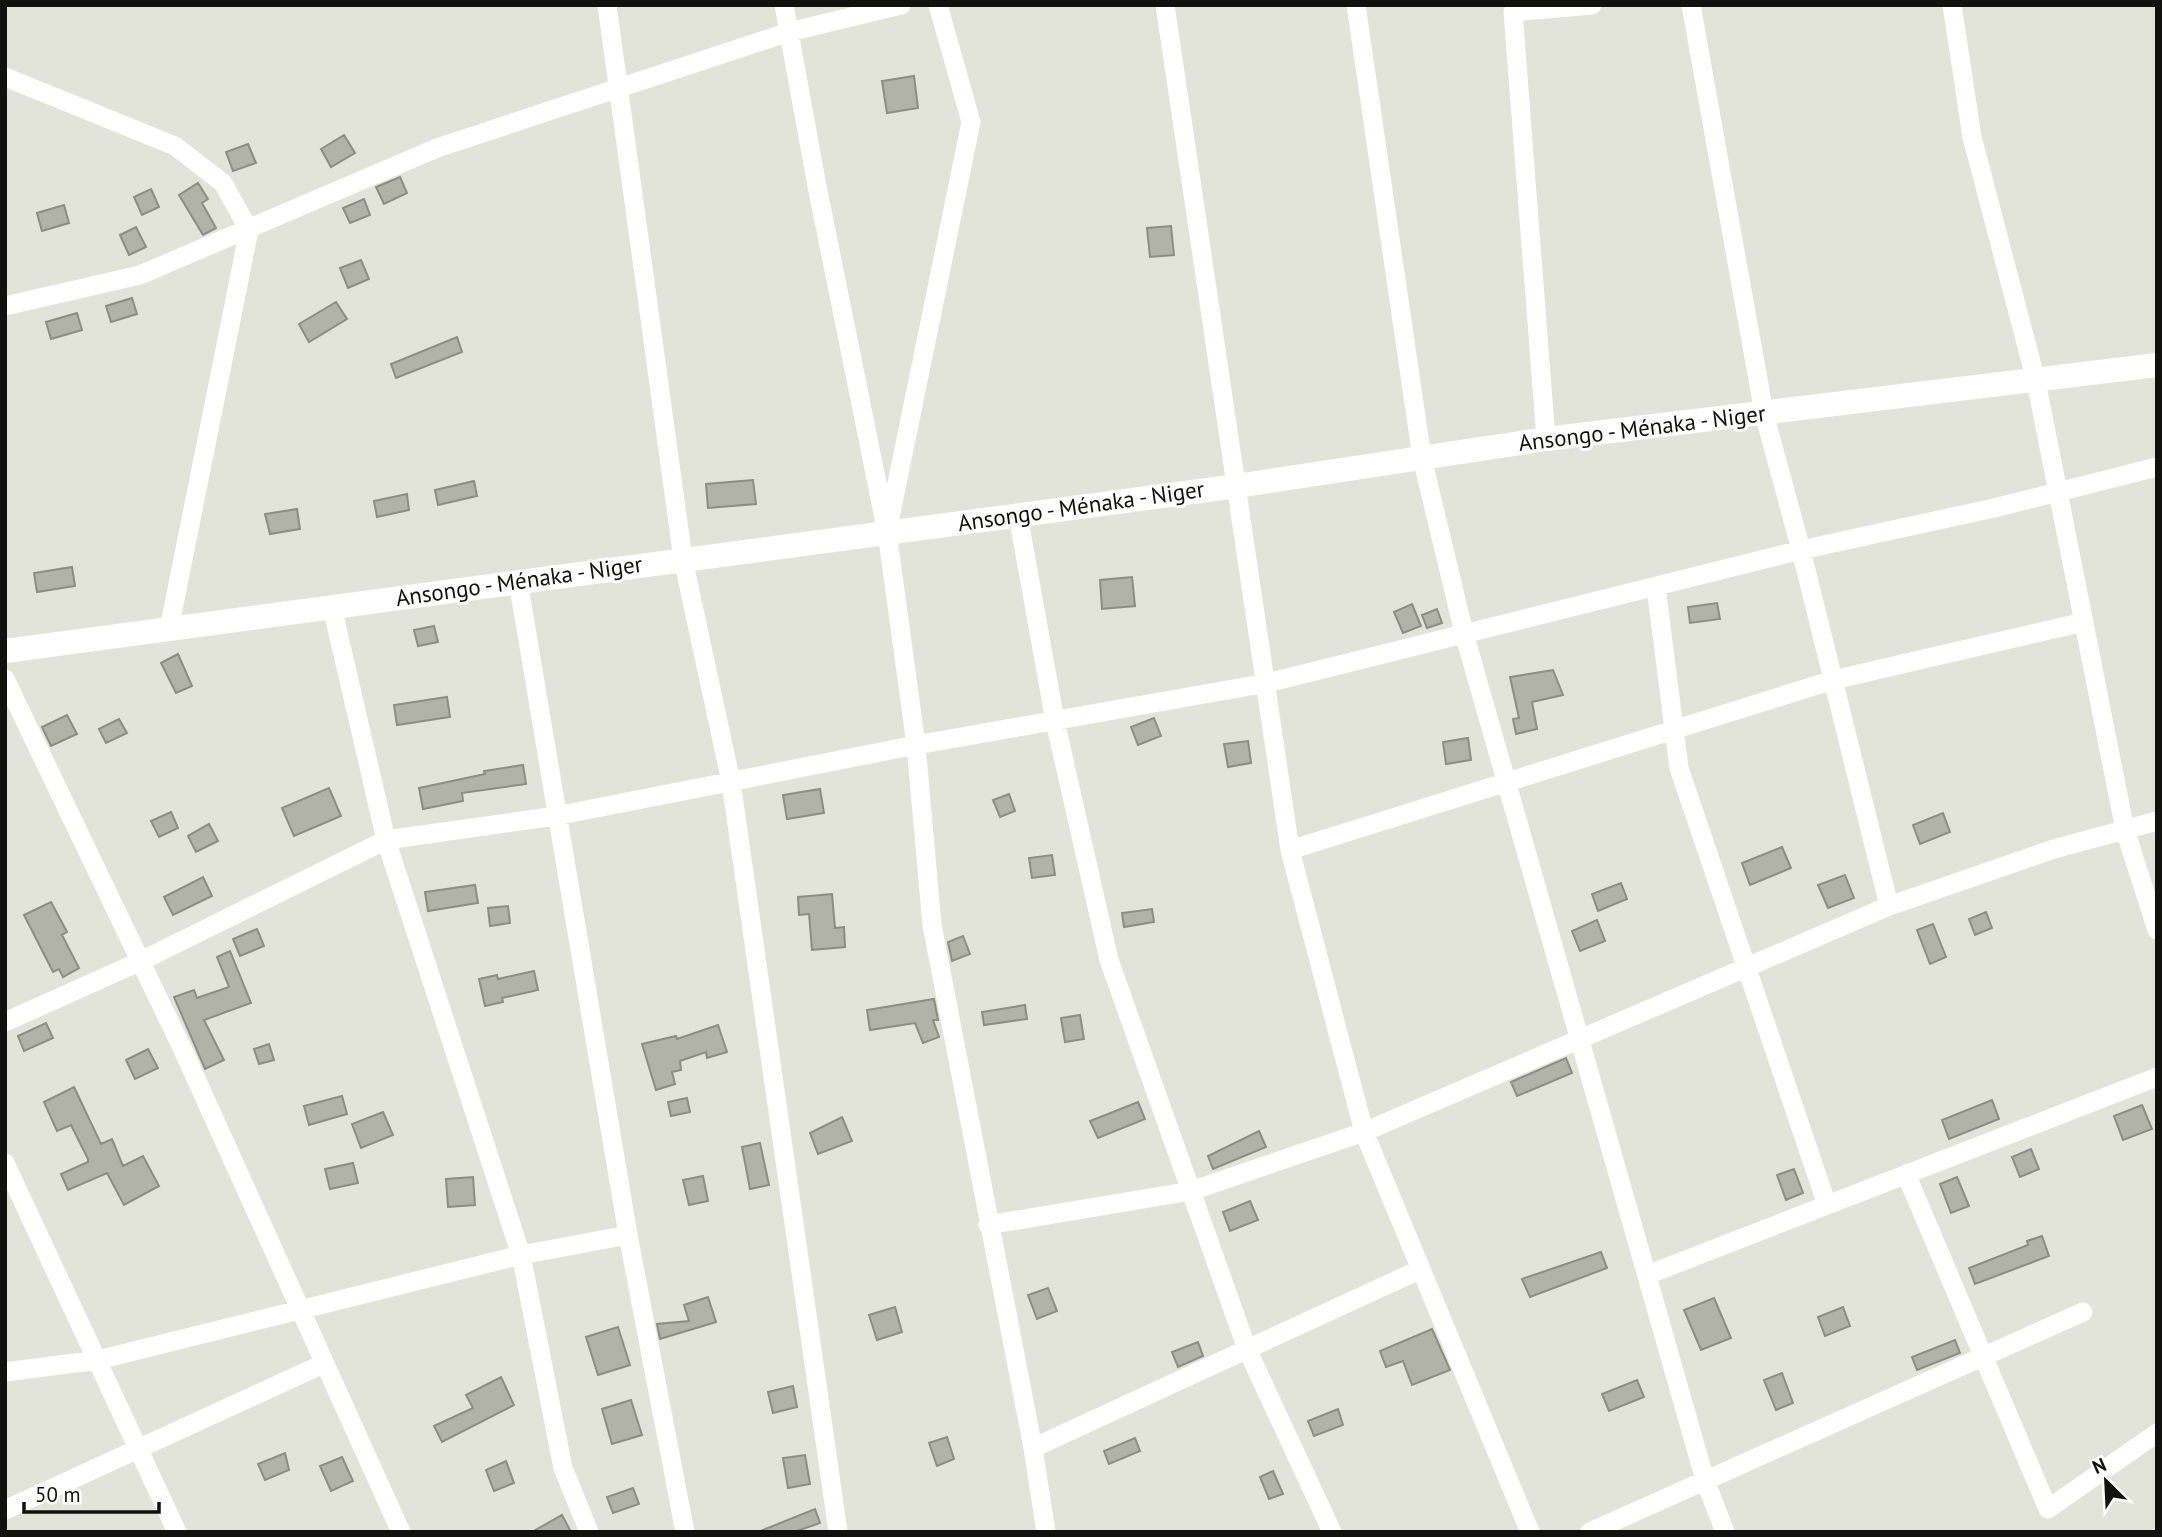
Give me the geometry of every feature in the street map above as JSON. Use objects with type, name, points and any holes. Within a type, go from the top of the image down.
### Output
[{"type":"main road","name":"Ansongo - Ménaka - Niger","points":[[5,651],[1237,486],[1546,439],[2157,365]]},
{"type":"street","points":[[607,5],[684,559],[731,782],[838,1532]]},
{"type":"street","points":[[784,5],[817,186],[887,532],[916,745],[932,925],[1033,1448],[1046,1532]]},
{"type":"street","points":[[5,306],[140,275],[437,148],[789,32],[901,5]]},
{"type":"street","points":[[887,532],[971,122],[938,5]]},
{"type":"street","points":[[1165,5],[1290,850],[1364,1132],[1530,1532]]},
{"type":"street","points":[[1356,5],[1422,458],[1464,633],[1504,783],[1705,1480],[1725,1532]]},
{"type":"street","points":[[1546,439],[1513,12],[1592,5]]},
{"type":"street","points":[[1691,5],[1764,413],[1801,550],[1889,906]]},
{"type":"street","points":[[1952,5],[1972,137],[2036,380],[2125,830],[2157,930]]},
{"type":"street","points":[[5,77],[175,146],[223,183],[249,230],[169,629]]},
{"type":"street","points":[[5,1022],[141,961],[386,840],[556,816],[916,745],[1267,683],[1801,550],[2157,467]]},
{"type":"street","points":[[1018,515],[1055,721],[1109,960],[1247,1349],[1332,1532]]},
{"type":"street","points":[[518,582],[628,1235],[685,1532]]},
{"type":"street","points":[[1656,587],[1679,768],[1827,1205]]},
{"type":"street","points":[[332,607],[386,840],[521,1255],[563,1468],[589,1532]]},
{"type":"street","points":[[1290,850],[1833,680],[2084,622]]},
{"type":"street","points":[[5,679],[141,961],[401,1532]]},
{"type":"street","points":[[988,1225],[1191,1191],[1364,1132],[1578,1037],[1889,906],[2054,849],[2157,821]]},
{"type":"street","points":[[1647,1275],[2157,1077]]},
{"type":"street","points":[[5,1163],[177,1532]]},
{"type":"street","points":[[1906,1174],[2048,1509],[2157,1433]]},
{"type":"street","points":[[5,1372],[98,1360],[521,1255],[628,1235]]},
{"type":"street","points":[[1033,1448],[1421,1269]]},
{"type":"street","points":[[1590,1532],[2083,1312]]},
{"type":"street","points":[[5,1510],[323,1364]]},
{"type":"building","points":[[914,76],[918,108],[887,113],[882,81]]},
{"type":"building","points":[[344,135],[355,153],[331,167],[321,149]]},
{"type":"building","points":[[248,144],[256,163],[233,171],[226,152]]},
{"type":"building","points":[[400,177],[407,193],[384,204],[376,187]]},
{"type":"building","points":[[198,183],[208,199],[202,203],[216,228],[203,235],[179,195]]},
{"type":"building","points":[[151,189],[159,207],[142,215],[134,197]]},
{"type":"building","points":[[364,199],[370,215],[350,223],[343,208]]},
{"type":"building","points":[[64,205],[69,223],[42,231],[37,213]]},
{"type":"building","points":[[1171,226],[1174,255],[1150,257],[1147,228]]},
{"type":"building","points":[[136,227],[146,247],[129,255],[120,235]]},
{"type":"building","points":[[361,260],[369,279],[348,288],[340,268]]},
{"type":"building","points":[[132,298],[137,314],[111,322],[106,306]]},
{"type":"building","points":[[336,302],[347,319],[309,342],[299,324]]},
{"type":"building","points":[[77,313],[82,330],[51,339],[46,322]]},
{"type":"building","points":[[457,337],[462,352],[396,378],[391,364]]},
{"type":"building","points":[[753,480],[756,504],[708,508],[706,484]]},
{"type":"building","points":[[474,481],[477,496],[438,505],[435,490]]},
{"type":"building","points":[[407,494],[409,510],[377,517],[374,501]]},
{"type":"building","points":[[297,509],[300,529],[270,534],[265,514]]},
{"type":"building","points":[[72,567],[75,586],[37,592],[34,573]]},
{"type":"building","points":[[1132,577],[1135,606],[1102,609],[1100,580]]},
{"type":"building","points":[[1717,603],[1720,619],[1690,623],[1688,607]]},
{"type":"building","points":[[1412,604],[1421,626],[1403,633],[1394,612]]},
{"type":"building","points":[[1437,609],[1442,623],[1427,628],[1422,615]]},
{"type":"building","points":[[434,626],[438,642],[418,646],[414,630]]},
{"type":"building","points":[[178,654],[192,686],[176,693],[161,663]]},
{"type":"building","points":[[1553,670],[1563,695],[1532,702],[1537,729],[1516,734],[1513,719],[1519,718],[1510,677]]},
{"type":"building","points":[[447,697],[450,717],[397,725],[394,705]]},
{"type":"building","points":[[67,715],[77,734],[51,746],[42,727]]},
{"type":"building","points":[[1154,718],[1161,736],[1138,745],[1131,727]]},
{"type":"building","points":[[119,719],[127,733],[106,743],[99,729]]},
{"type":"building","points":[[1468,738],[1471,760],[1446,764],[1443,742]]},
{"type":"building","points":[[1248,741],[1251,763],[1228,767],[1224,744]]},
{"type":"building","points":[[523,765],[526,784],[462,793],[463,801],[423,809],[419,788],[485,774],[484,771]]},
{"type":"building","points":[[329,788],[341,816],[294,836],[282,808]]},
{"type":"building","points":[[820,789],[824,813],[787,819],[783,795]]},
{"type":"building","points":[[1009,794],[1015,811],[1000,817],[993,800]]},
{"type":"building","points":[[171,812],[178,828],[159,837],[151,821]]},
{"type":"building","points":[[1943,813],[1950,832],[1920,844],[1913,825]]},
{"type":"building","points":[[209,824],[218,841],[196,852],[188,836]]},
{"type":"building","points":[[1782,847],[1791,868],[1750,885],[1742,863]]},
{"type":"building","points":[[1052,855],[1055,875],[1032,878],[1029,858]]},
{"type":"building","points":[[1845,875],[1854,898],[1828,908],[1818,885]]},
{"type":"building","points":[[203,877],[212,896],[173,915],[164,897]]},
{"type":"building","points":[[1621,883],[1627,899],[1598,911],[1592,894]]},
{"type":"building","points":[[475,885],[478,903],[428,911],[425,892]]},
{"type":"building","points":[[832,894],[835,928],[844,927],[845,947],[812,950],[809,914],[799,915],[798,897]]},
{"type":"building","points":[[51,902],[67,932],[62,935],[79,968],[63,977],[59,969],[53,972],[24,915]]},
{"type":"building","points":[[508,906],[510,923],[490,926],[488,908]]},
{"type":"building","points":[[1152,909],[1154,922],[1124,927],[1122,913]]},
{"type":"building","points":[[1986,912],[1992,928],[1975,935],[1969,919]]},
{"type":"building","points":[[1597,920],[1605,941],[1580,951],[1572,931]]},
{"type":"building","points":[[1933,924],[1946,957],[1930,964],[1917,930]]},
{"type":"building","points":[[257,929],[264,946],[240,956],[233,939]]},
{"type":"building","points":[[963,936],[970,954],[952,961],[948,942]]},
{"type":"building","points":[[230,951],[251,1003],[204,1020],[224,1060],[205,1069],[174,997],[194,990],[197,998],[229,987],[217,957]]},
{"type":"building","points":[[534,971],[538,990],[502,998],[503,1002],[485,1006],[479,979],[497,975],[498,979]]},
{"type":"building","points":[[934,999],[938,1020],[933,1020],[939,1037],[923,1043],[915,1023],[870,1030],[867,1010]]},
{"type":"building","points":[[1025,1005],[1027,1019],[984,1025],[982,1012]]},
{"type":"building","points":[[1080,1015],[1084,1039],[1065,1042],[1061,1018]]},
{"type":"building","points":[[46,1023],[53,1038],[24,1051],[18,1036]]},
{"type":"building","points":[[718,1025],[727,1052],[707,1058],[706,1052],[680,1061],[681,1070],[672,1072],[675,1084],[656,1090],[642,1044],[676,1036],[677,1039]]},
{"type":"building","points":[[269,1044],[274,1060],[259,1064],[254,1049]]},
{"type":"building","points":[[148,1049],[158,1068],[135,1079],[126,1060]]},
{"type":"building","points":[[1566,1058],[1572,1073],[1517,1096],[1511,1082]]},
{"type":"building","points":[[74,1087],[101,1144],[112,1139],[123,1166],[143,1156],[159,1186],[124,1205],[107,1173],[68,1190],[61,1174],[88,1162],[88,1159],[71,1125],[57,1131],[44,1102]]},
{"type":"building","points":[[342,1096],[347,1114],[309,1125],[304,1106]]},
{"type":"building","points":[[687,1098],[690,1112],[671,1116],[668,1102]]},
{"type":"building","points":[[1992,1100],[1999,1119],[1949,1139],[1942,1120]]},
{"type":"building","points":[[1138,1102],[1145,1119],[1098,1138],[1090,1121]]},
{"type":"building","points":[[2142,1105],[2152,1129],[2123,1140],[2114,1116]]},
{"type":"building","points":[[383,1112],[393,1135],[361,1148],[352,1124]]},
{"type":"building","points":[[842,1117],[852,1141],[818,1154],[810,1133]]},
{"type":"building","points":[[1259,1131],[1266,1147],[1213,1169],[1208,1156]]},
{"type":"building","points":[[760,1143],[769,1185],[750,1189],[742,1147]]},
{"type":"building","points":[[2031,1149],[2039,1169],[2020,1177],[2012,1157]]},
{"type":"building","points":[[353,1163],[358,1183],[330,1189],[325,1169]]},
{"type":"building","points":[[1794,1169],[1803,1193],[1786,1200],[1777,1175]]},
{"type":"building","points":[[703,1176],[708,1201],[689,1205],[683,1180]]},
{"type":"building","points":[[473,1177],[475,1205],[448,1207],[446,1179]]},
{"type":"building","points":[[1957,1177],[1969,1206],[1951,1213],[1940,1184]]},
{"type":"building","points":[[1250,1201],[1258,1220],[1230,1231],[1223,1212]]},
{"type":"building","points":[[2042,1236],[2049,1256],[1975,1284],[1969,1268],[2028,1245],[2027,1241]]},
{"type":"building","points":[[1601,1252],[1607,1268],[1530,1297],[1522,1279]]},
{"type":"building","points":[[1048,1288],[1057,1311],[1037,1319],[1028,1295]]},
{"type":"building","points":[[708,1297],[716,1322],[660,1339],[657,1324],[689,1321],[684,1305]]},
{"type":"building","points":[[1714,1298],[1731,1338],[1701,1350],[1684,1310]]},
{"type":"building","points":[[895,1307],[902,1332],[877,1340],[869,1315]]},
{"type":"building","points":[[1843,1307],[1850,1326],[1825,1336],[1818,1317]]},
{"type":"building","points":[[618,1327],[630,1365],[598,1375],[586,1337]]},
{"type":"building","points":[[1432,1329],[1450,1370],[1412,1385],[1403,1361],[1386,1367],[1380,1351]]},
{"type":"building","points":[[1955,1340],[1960,1353],[1917,1370],[1912,1357]]},
{"type":"building","points":[[1198,1342],[1203,1356],[1178,1367],[1172,1352]]},
{"type":"building","points":[[1782,1373],[1793,1403],[1776,1410],[1764,1380]]},
{"type":"building","points":[[501,1377],[514,1405],[442,1442],[434,1426],[473,1408],[466,1395]]},
{"type":"building","points":[[1637,1380],[1644,1397],[1609,1411],[1602,1394]]},
{"type":"building","points":[[793,1386],[797,1407],[773,1413],[768,1392]]},
{"type":"building","points":[[631,1400],[642,1435],[612,1444],[602,1409]]},
{"type":"building","points":[[1338,1409],[1343,1425],[1314,1436],[1308,1421]]},
{"type":"building","points":[[947,1437],[954,1459],[937,1466],[929,1443]]},
{"type":"building","points":[[1135,1438],[1140,1451],[1109,1464],[1104,1451]]},
{"type":"building","points":[[285,1453],[289,1470],[265,1480],[258,1464]]},
{"type":"building","points":[[805,1455],[810,1484],[788,1488],[783,1458]]},
{"type":"building","points":[[342,1457],[353,1481],[331,1491],[320,1466]]},
{"type":"building","points":[[506,1461],[514,1483],[494,1491],[486,1470]]},
{"type":"building","points":[[1273,1471],[1283,1494],[1269,1499],[1260,1477]]},
{"type":"building","points":[[633,1488],[639,1504],[613,1513],[607,1497]]},
{"type":"building","points":[[815,1509],[820,1523],[794,1532],[758,1532]]},
{"type":"building","points":[[562,1515],[571,1532],[532,1532]]}]
